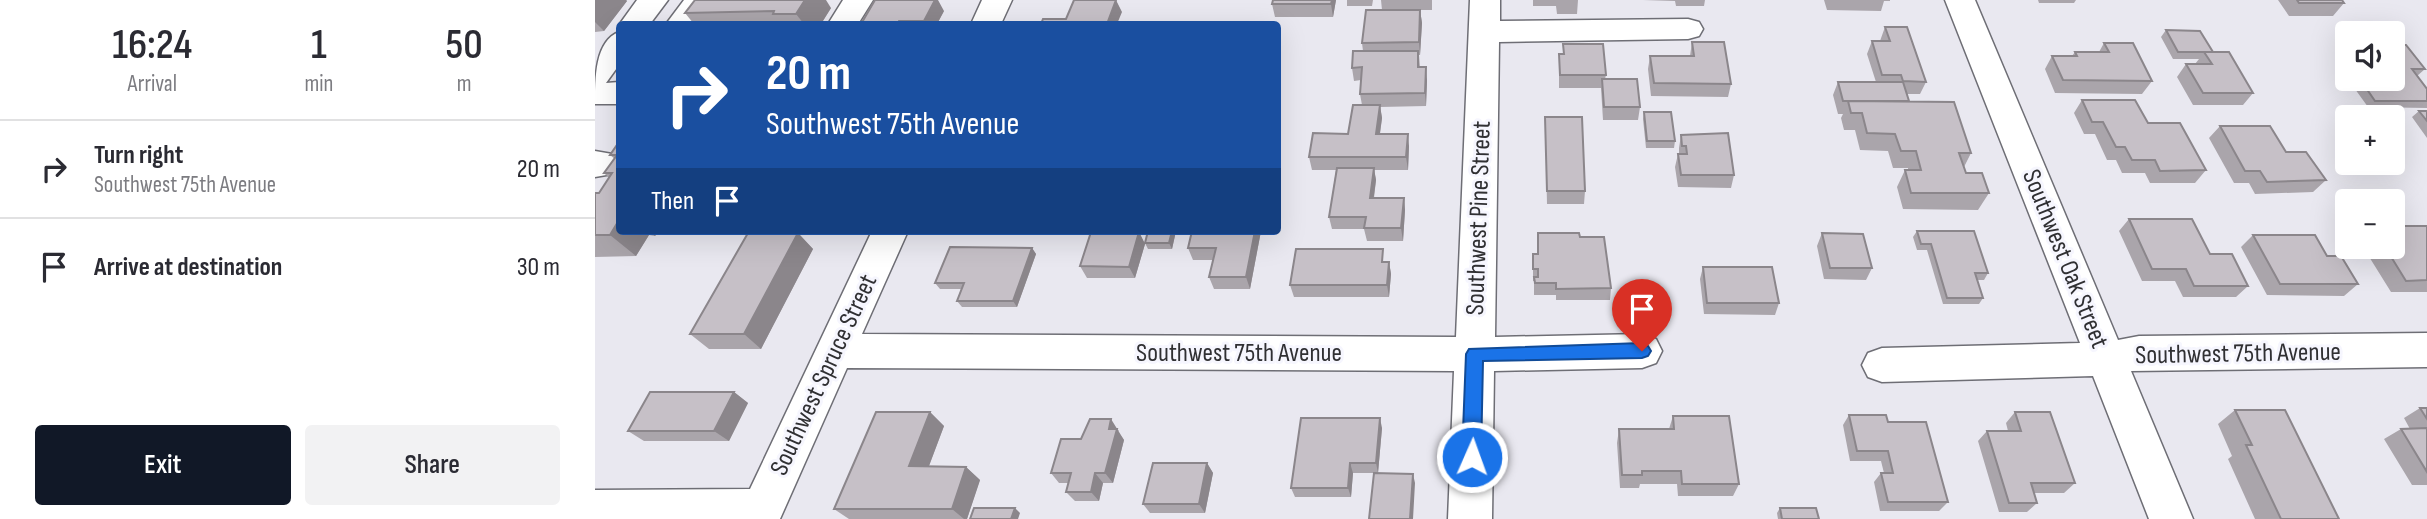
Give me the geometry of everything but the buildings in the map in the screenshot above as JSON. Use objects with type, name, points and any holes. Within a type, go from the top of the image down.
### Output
[{"type":"street","points":[[636,21],[653,0]]},
{"type":"street","points":[[683,21],[700,0]]},
{"type":"street","points":[[845,21],[858,0]]},
{"type":"street","points":[[987,21],[997,0]]},
{"type":"street","name":"Southwest Oak Street","points":[[1960,0],[2171,519]]},
{"type":"street","points":[[1485,16],[1688,29]]},
{"type":"street","name":"Southwest Pine Street","points":[[1470,519],[1485,16]]},
{"type":"street","points":[[595,75],[616,47]]},
{"type":"street","points":[[595,92],[602,95],[616,93]]},
{"type":"street","name":"Southwest Spruce Street","points":[[760,515],[888,235]]},
{"type":"street","name":"Southwest 75th Avenue","points":[[1882,365],[2106,359],[2139,353],[2427,350]]},
{"type":"street","name":"Southwest 75th Avenue","points":[[835,351],[1475,354],[1642,351]]},
{"type":"street","points":[[595,511],[760,515]]},
{"type":"route","points":[[1472,457],[1475,354],[1642,351]]}]
